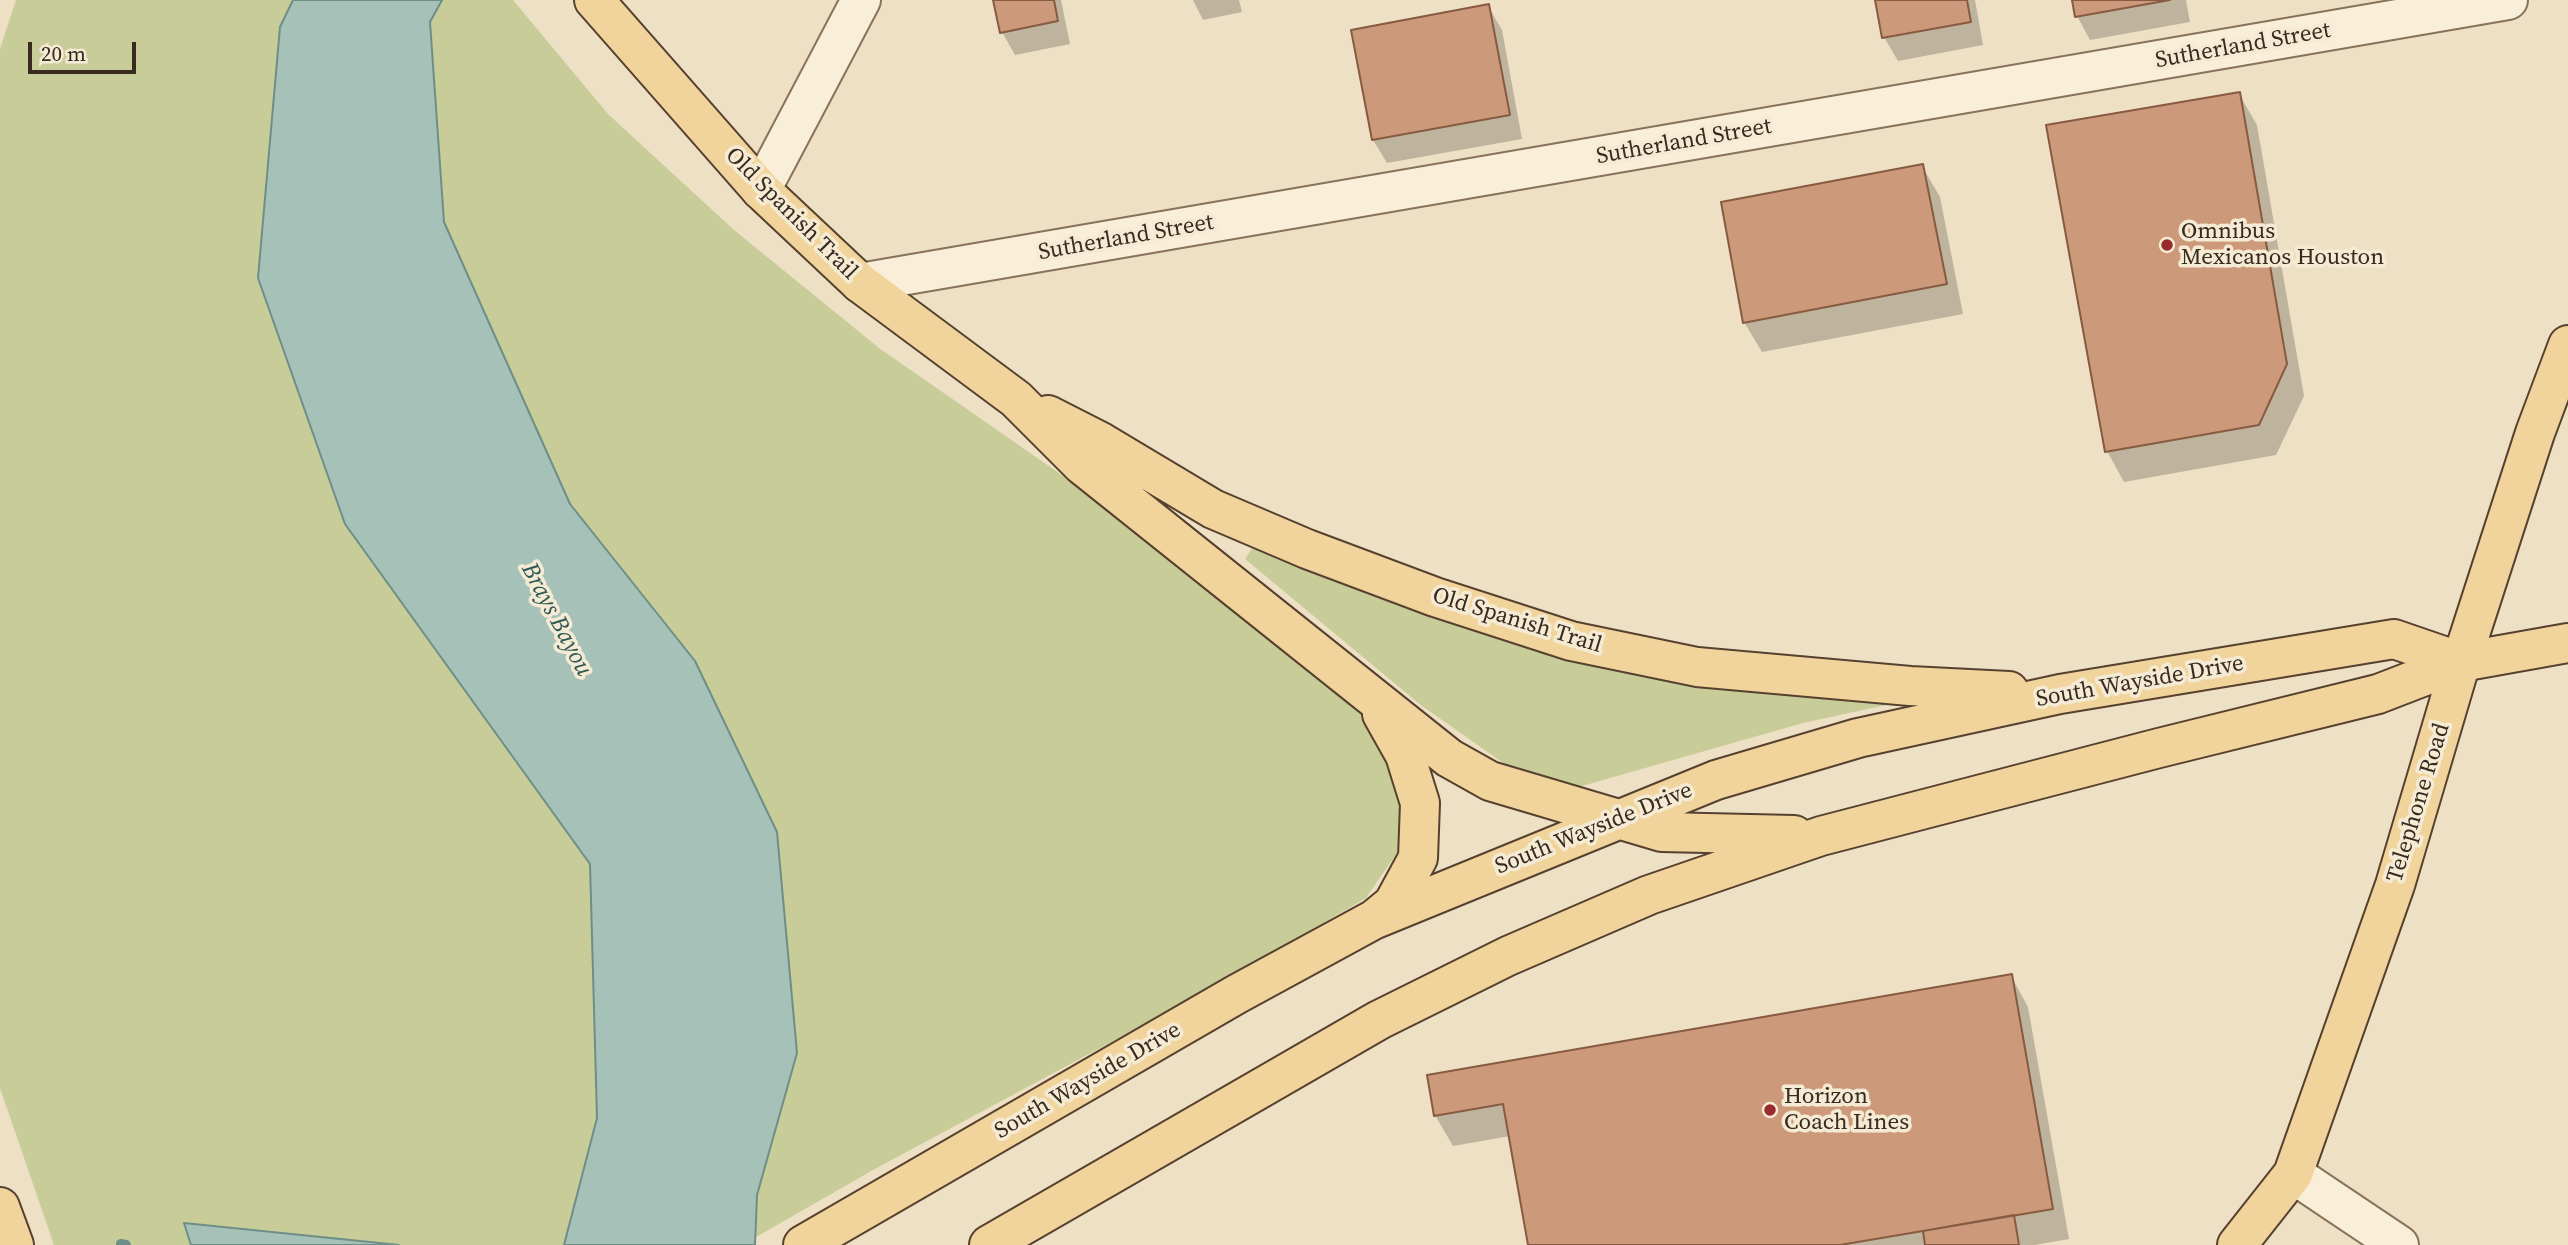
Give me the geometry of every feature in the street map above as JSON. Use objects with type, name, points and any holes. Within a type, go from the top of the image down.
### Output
[{"type":"main road","name":"Old Spanish Trail","points":[[594,0],[761,190],[860,283],[1016,399],[1082,465],[1449,758],[1490,781],[1662,832],[1821,836]]},
{"type":"main road","name":"Telephone Road","points":[[2237,1245],[2292,1174],[2395,885],[2461,663],[2535,433],[2568,345]]},
{"type":"main road","name":"Old Spanish Trail","points":[[1016,399],[1101,442],[1213,509],[1307,549],[1435,597],[1571,641],[1698,667],[1910,686],[2060,694]]},
{"type":"main road","name":"South Wayside Drive","points":[[803,1245],[1226,1001],[1373,920],[1716,780],[1857,738],[2060,694],[2394,639],[2461,663]]},
{"type":"main road","points":[[989,1245],[1379,1020],[1508,956],[1648,895],[1821,836],[2378,694],[2461,663],[2568,643]]},
{"type":"main road","points":[[1373,920],[1394,904],[1418,858],[1420,803],[1405,755],[1375,700]]},
{"type":"main road","points":[[0,1207],[14,1245]]},
{"type":"street","points":[[761,190],[861,0]]},
{"type":"street","name":"Sutherland Street","points":[[860,283],[2508,0]]},
{"type":"street","points":[[2292,1174],[2399,1245]]},
{"type":"green space","points":[[16,0],[513,0],[608,114],[734,230],[879,348],[1115,512],[1375,723],[1402,783],[1403,844],[1366,898],[1208,990],[873,1170],[742,1245],[54,1245],[0,1088],[0,49]]},
{"type":"green space","points":[[1255,544],[1895,703],[1803,723],[1575,788],[1509,767],[1422,706],[1245,559]]},
{"type":"water","name":"Brays Bayou","points":[[293,0],[442,0],[430,22],[444,222],[570,504],[695,661],[777,832],[797,1053],[757,1195],[755,1245],[564,1245],[597,1118],[590,864],[345,524],[258,278],[280,27]]},
{"type":"water","points":[[184,1223],[399,1245],[191,1245]]},
{"type":"building","points":[[993,0],[1054,0],[1058,21],[1000,33]]},
{"type":"building","points":[[1875,0],[1967,0],[1971,22],[1882,38]]},
{"type":"building","points":[[2072,0],[2170,0],[2075,17]]},
{"type":"building","points":[[1489,4],[1510,115],[1372,140],[1351,30]]},
{"type":"building","name":"Omnibus Mexicanos Houston","points":[[2240,92],[2287,364],[2259,425],[2105,452],[2046,125]]},
{"type":"building","points":[[1923,164],[1947,284],[1743,323],[1721,202]]},
{"type":"building","name":"Horizon Coach Lines","points":[[2012,974],[2053,1209],[1840,1245],[1528,1245],[1503,1104],[1434,1116],[1427,1075]]},
{"type":"building","points":[[2014,1215],[2019,1245],[1925,1245],[1923,1231]]},
{"type":"waterway","points":[[121,1244],[126,1245]]},
{"type":"place","name":"Omnibus Mexicanos Houston","points":[[2167,245]]},
{"type":"place","name":"Horizon Coach Lines","points":[[1770,1110]]}]
